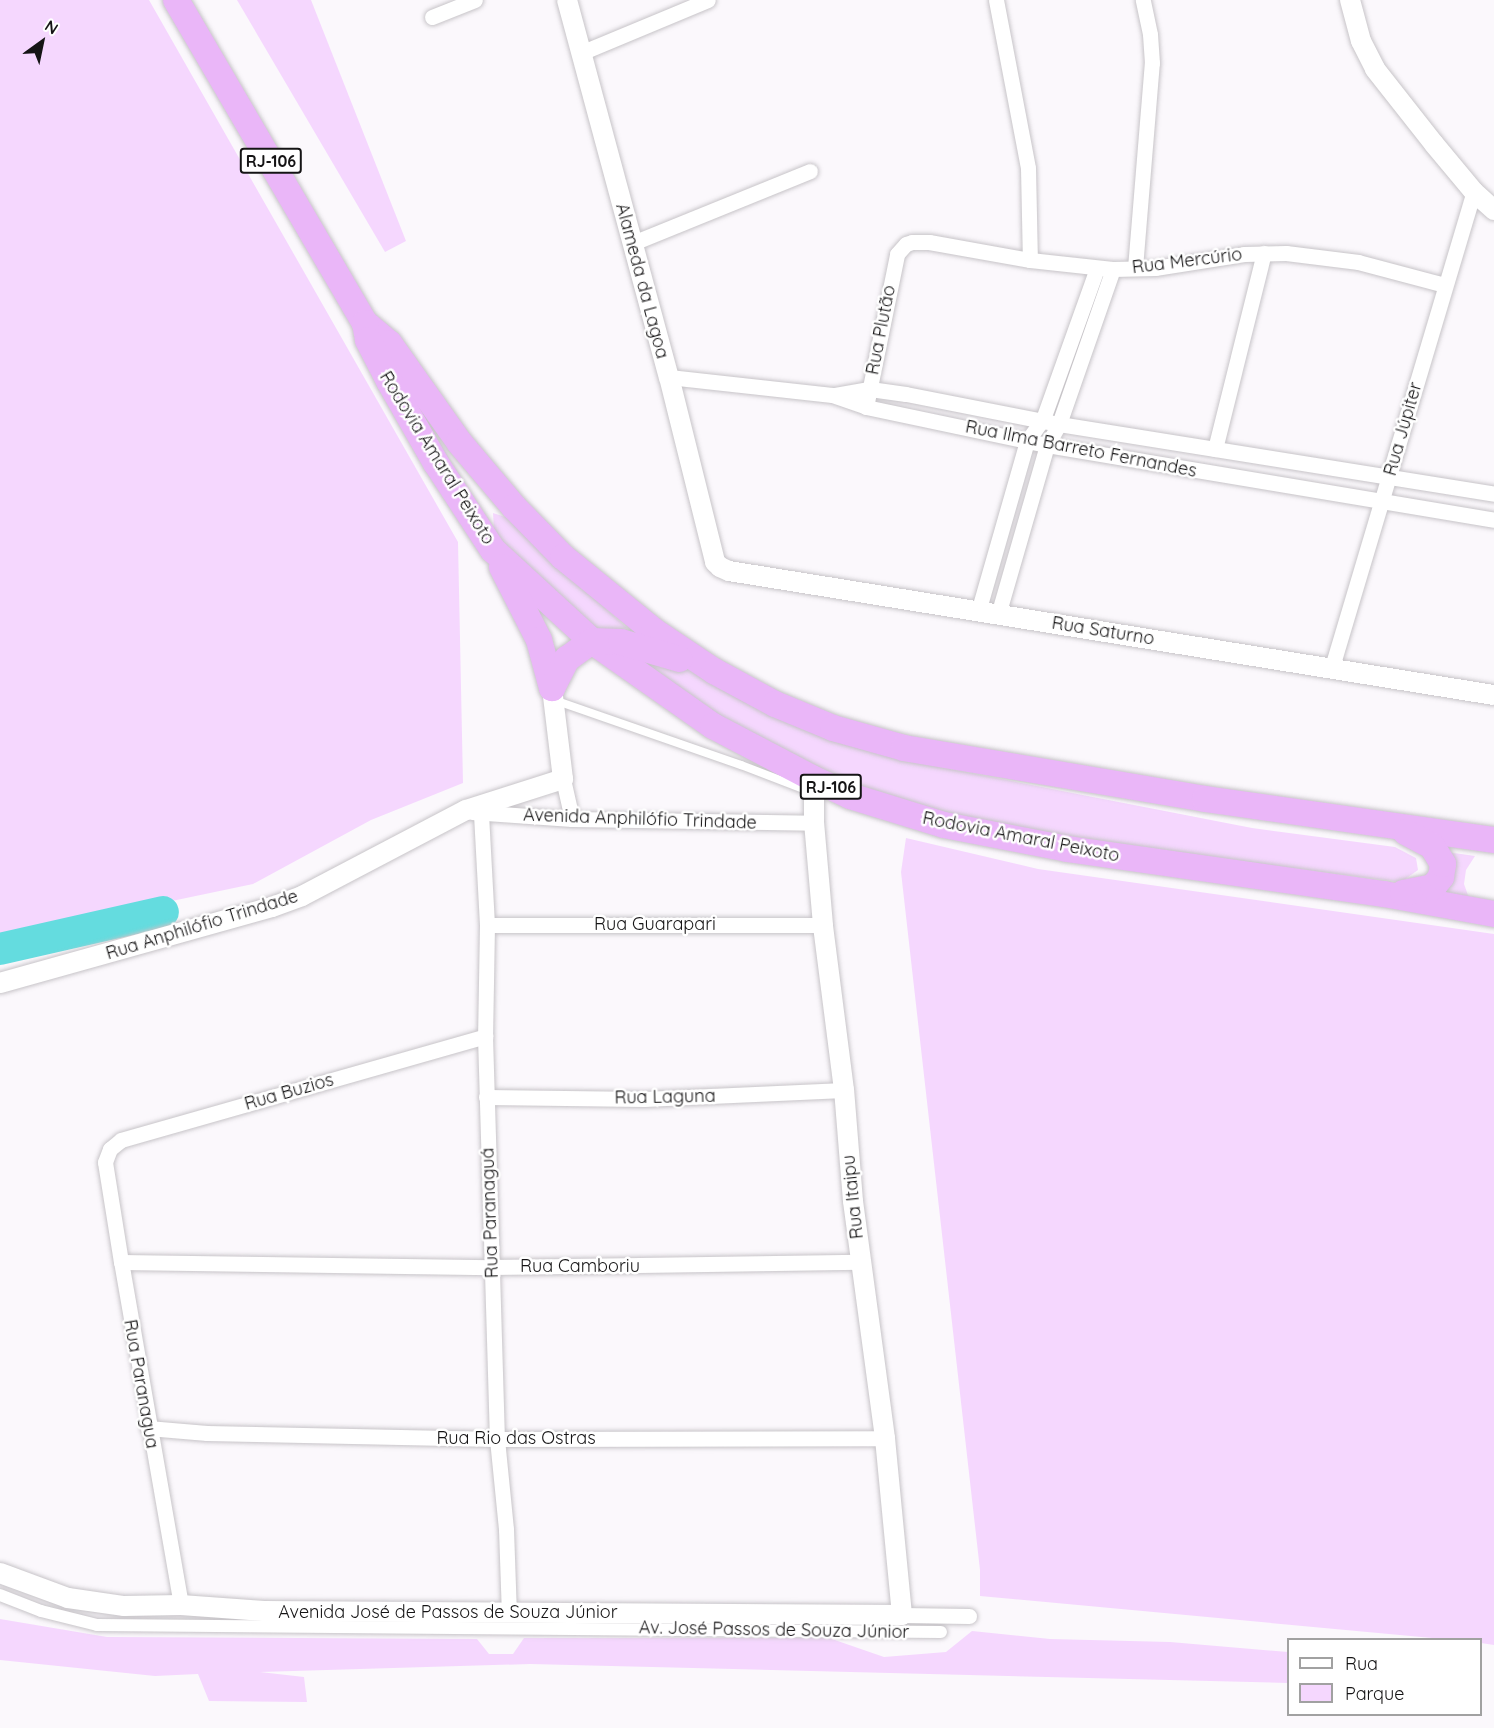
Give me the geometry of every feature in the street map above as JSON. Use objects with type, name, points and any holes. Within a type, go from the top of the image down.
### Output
[{"type":"highway","name":"Rodovia Amaral Peixoto","points":[[176,0],[365,322],[389,343],[459,442],[514,507],[563,556],[654,631],[714,671],[775,704],[824,724],[904,748],[1205,800],[1494,840]]},
{"type":"highway","name":"Rodovia Amaral Peixoto","points":[[365,322],[368,340],[389,381],[436,463],[493,550],[592,641],[713,726],[814,786],[944,825],[1066,849],[1384,894],[1494,914]]},
{"type":"highway","points":[[493,550],[539,640],[552,694]]},
{"type":"highway","points":[[552,694],[567,659],[592,641],[621,642],[649,648],[714,671]]},
{"type":"highway","points":[[1384,894],[1433,887],[1443,869],[1441,858],[1431,846],[1397,827]]},
{"type":"street","points":[[432,17],[475,0]]},
{"type":"street","name":"Alameda da Lagoa","points":[[567,0],[583,52],[669,377],[715,562]]},
{"type":"street","points":[[583,52],[708,0]]},
{"type":"street","points":[[996,0],[1028,168],[1030,260]]},
{"type":"street","points":[[1135,268],[1152,63],[1143,0]]},
{"type":"street","points":[[1350,0],[1361,41],[1375,69],[1474,192],[1494,210]]},
{"type":"street","points":[[633,243],[810,171]]},
{"type":"street","name":"Rua Júpiter","points":[[1332,667],[1383,504],[1474,192]]},
{"type":"street","name":"Rua Mercúrio","points":[[897,254],[906,244],[918,241],[1030,260],[1105,268],[1135,268],[1264,253],[1321,256],[1358,262],[1445,285]]},
{"type":"street","points":[[1215,449],[1264,253]]},
{"type":"street","name":"Rua Plutão","points":[[866,407],[897,254]]},
{"type":"street","points":[[978,612],[1027,441],[1043,419],[1105,268]]},
{"type":"street","points":[[998,615],[1047,445],[1059,424],[1105,268]]},
{"type":"street","name":"Rua Ilma Barreto Fernandes","points":[[669,377],[832,395],[866,407],[1047,445],[1383,504],[1494,520]]},
{"type":"street","name":"Rua Ilma Barreto Fernandes","points":[[832,395],[870,389],[1043,419],[1059,424],[1494,494]]},
{"type":"street","name":"Rua Saturno","points":[[715,562],[729,571],[1494,695]]},
{"type":"street","points":[[552,694],[563,779],[572,819]]},
{"type":"street","name":"Rua Anphilófio Trindade","points":[[0,983],[292,900],[474,812],[563,779]]},
{"type":"street","name":"Rua Itaipu","points":[[814,786],[814,823],[823,925],[844,1090],[860,1262],[885,1438],[902,1616]]},
{"type":"street","name":"Avenida Anphilófio Trindade","points":[[474,812],[572,819],[814,823]]},
{"type":"street","name":"Rua Paranaguá","points":[[474,812],[487,925],[486,1096],[497,1439],[506,1528],[509,1613]]},
{"type":"street","name":"Rua Guarapari","points":[[487,925],[823,925]]},
{"type":"street","name":"Rua Buzios","points":[[105,1162],[110,1149],[121,1140],[485,1036]]},
{"type":"street","name":"Rua Laguna","points":[[486,1096],[644,1099],[844,1090]]},
{"type":"street","name":"Rua Paranagua","points":[[105,1162],[148,1428],[181,1605]]},
{"type":"street","name":"Rua Camboriu","points":[[120,1262],[492,1266],[860,1262]]},
{"type":"street","name":"Rua Rio das Ostras","points":[[148,1428],[207,1433],[497,1439],[885,1438]]},
{"type":"street","name":"Avenida José de Passos de Souza Júnior","points":[[0,1573],[68,1598],[100,1604],[181,1605],[264,1611],[902,1616]]},
{"type":"street","name":"Av. José Passos de Souza Júnior","points":[[0,1595],[41,1611],[97,1625],[941,1632]]},
{"type":"street","points":[[902,1616],[969,1616]]},
{"type":"lane","points":[[552,694],[741,765],[814,786]]},
{"type":"green space","points":[[0,0],[149,0],[458,542],[463,783],[371,820],[253,884],[0,937]]},
{"type":"green space","points":[[237,0],[311,0],[406,241],[385,252]]},
{"type":"green space","points":[[493,513],[505,517],[627,628],[597,633],[514,559],[494,530]]},
{"type":"green space","points":[[615,651],[670,660],[801,729],[929,765],[1252,828],[1395,847],[1416,858],[1418,870],[1401,882],[1023,834],[870,796],[728,725]]},
{"type":"green space","points":[[906,838],[1038,869],[1494,934],[1494,1645],[1482,1643],[1482,1638],[1432,1638],[980,1596],[980,1570],[901,872]]},
{"type":"green space","points":[[1447,852],[1475,856],[1466,870],[1464,884],[1469,898],[1439,893]]},
{"type":"green space","points":[[0,1619],[107,1637],[477,1639],[489,1654],[513,1654],[524,1638],[829,1638],[884,1657],[946,1652],[972,1631],[1050,1639],[1170,1642],[1287,1652],[1287,1683],[530,1664],[260,1672],[304,1677],[307,1702],[209,1701],[198,1674],[155,1676],[0,1660]]},
{"type":"waterway","points":[[0,949],[163,912]]}]
